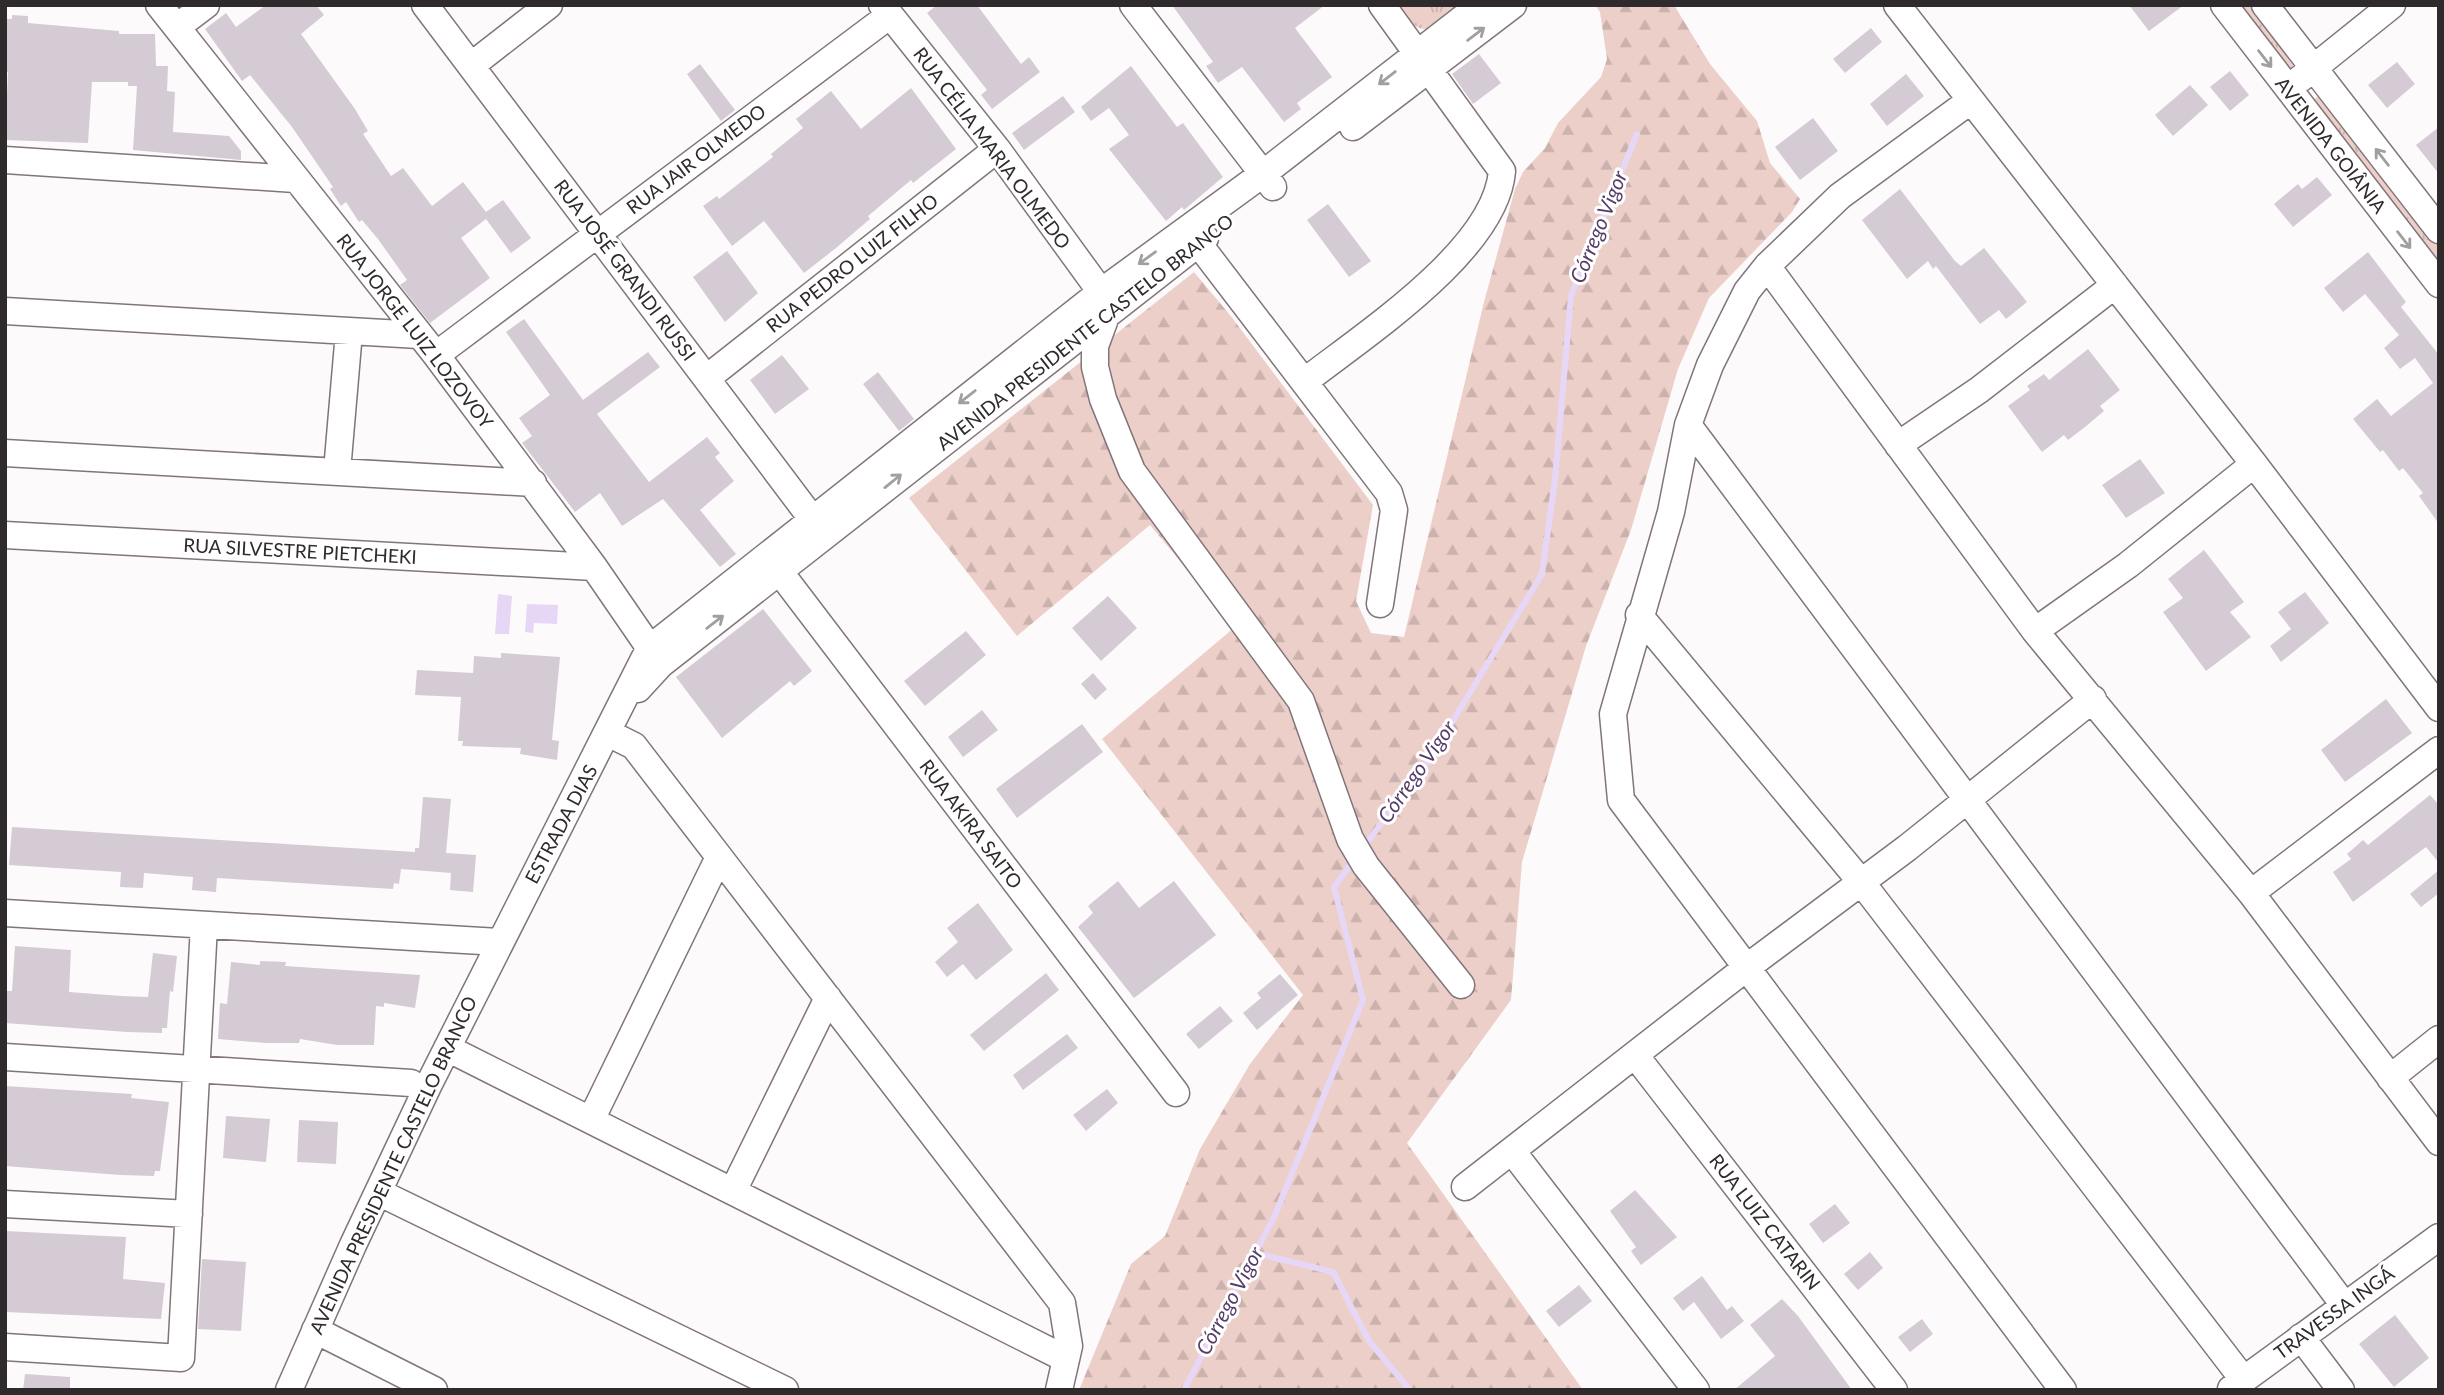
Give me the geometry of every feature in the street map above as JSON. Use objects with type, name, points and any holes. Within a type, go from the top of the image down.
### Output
[{"type":"street","name":"RUA JORGE LUIZ LOZOVOY","points":[[159,5],[533,483],[655,657]]},
{"type":"street","points":[[177,27],[206,5]]},
{"type":"street","name":"RUA JOSÉ GRANDI RUSSI","points":[[425,5],[818,528]]},
{"type":"street","points":[[472,65],[549,5]]},
{"type":"street","points":[[1133,5],[1268,180]]},
{"type":"street","points":[[1304,382],[1452,262],[1493,206],[1503,171],[1382,5]]},
{"type":"street","name":"AVENIDA PRESIDENTE CASTELO BRANCO","points":[[1424,62],[1480,5]]},
{"type":"street","name":"AVENIDA PRESIDENTE CASTELO BRANCO","points":[[655,657],[1105,301],[1424,62],[1513,5]]},
{"type":"street","points":[[1897,5],[2254,464],[2439,708]]},
{"type":"street","name":"AVENIDA GOIÂNIA","points":[[2224,5],[2439,284]]},
{"type":"street","name":"AVENIDA GOIÂNIA","points":[[2265,5],[2439,230]]},
{"type":"street","points":[[2288,89],[2392,5]]},
{"type":"street","name":"RUA CÉLIA MARIA OLMEDO","points":[[886,10],[997,149],[1105,301]]},
{"type":"street","name":"RUA JAIR OLMEDO","points":[[427,345],[596,233],[886,10]]},
{"type":"street","points":[[1970,101],[1840,196],[1767,266],[1747,291],[1710,365],[1688,425],[1671,512],[1639,615],[1613,714],[1621,800],[2063,1390]]},
{"type":"street","name":"RUA PEDRO LUIZ FILHO","points":[[707,377],[997,149]]},
{"type":"street","points":[[5,160],[295,179]]},
{"type":"street","name":"AVENIDA PRESIDENTE CASTELO BRANCO","points":[[1105,301],[1198,243],[1268,180]]},
{"type":"street","points":[[1198,243],[1389,493],[1394,510],[1380,604]]},
{"type":"street","points":[[1767,266],[2035,631],[2250,892],[2439,1142]]},
{"type":"street","points":[[1898,445],[1979,390],[2115,285]]},
{"type":"street","points":[[1105,301],[1095,346],[1095,367],[1103,399],[1132,471],[1301,701],[1350,839],[1366,866],[1461,985]]},
{"type":"street","points":[[5,311],[348,332],[427,345]]},
{"type":"street","points":[[337,471],[348,332]]},
{"type":"street","points":[[1688,425],[2344,1305]]},
{"type":"street","points":[[5,453],[533,483]]},
{"type":"street","points":[[2035,631],[2129,565],[2254,464]]},
{"type":"street","name":"RUA SILVESTRE PIETCHEKI","points":[[5,534],[594,567]]},
{"type":"street","name":"RUA AKIRA SAITO","points":[[773,563],[1176,1093]]},
{"type":"street","points":[[1639,615],[1862,883],[2236,1384]]},
{"type":"street","name":"ESTRADA DIAS","points":[[499,942],[623,705],[655,657]]},
{"type":"street","points":[[1465,1188],[1746,968],[1862,883],[2093,699]]},
{"type":"street","points":[[608,733],[634,746],[1062,1303],[1069,1346],[1059,1390]]},
{"type":"street","points":[[2250,892],[2439,750]]},
{"type":"street","points":[[591,1120],[719,857]]},
{"type":"street","points":[[5,913],[499,942]]},
{"type":"street","points":[[5,1347],[181,1358],[204,925]]},
{"type":"street","name":"AVENIDA PRESIDENTE CASTELO BRANCO","points":[[289,1390],[378,1192],[422,1085],[447,1048],[499,942]]},
{"type":"street","points":[[733,1191],[828,998]]},
{"type":"street","points":[[2390,1078],[2439,1039]]},
{"type":"street","points":[[447,1048],[1066,1359]]},
{"type":"street","name":"RUA LUIZ CATARIN","points":[[1635,1055],[1894,1390]]},
{"type":"street","points":[[5,1057],[422,1085]]},
{"type":"street","points":[[1512,1151],[1696,1390]]},
{"type":"street","points":[[378,1192],[785,1390]]},
{"type":"street","points":[[5,1204],[189,1214]]},
{"type":"street","name":"TRAVESSA INGÁ","points":[[2236,1384],[2439,1237]]},
{"type":"street","points":[[316,1330],[434,1390]]},
{"type":"street","points":[[2301,1337],[2341,1390]]},
{"type":"green space","points":[[1397,5],[1460,5],[1433,26],[1421,29],[1406,17]]},
{"type":"green space","points":[[1595,5],[1674,5],[1710,64],[1757,121],[1770,163],[1800,199],[1792,212],[1709,298],[1678,369],[1631,530],[1586,646],[1522,862],[1511,1000],[1407,1143],[1583,1390],[1079,1390],[1131,1264],[1165,1236],[1200,1149],[1250,1064],[1303,995],[1102,739],[1235,627],[1150,525],[1017,636],[909,498],[1194,272],[1230,315],[1373,505],[1356,601],[1371,633],[1404,637],[1484,302],[1515,189],[1523,172],[1545,148],[1558,123],[1601,77],[1607,59],[1600,12]]},
{"type":"green space","points":[[2232,5],[2255,5],[2297,62],[2287,71]]},
{"type":"green space","points":[[2321,94],[2325,95],[2439,243],[2439,275],[2311,102]]},
{"type":"shaded area","points":[[498,594],[512,596],[509,634],[495,634]]},
{"type":"shaded area","points":[[527,604],[558,605],[557,624],[534,623],[533,633],[525,632]]},
{"type":"building","points":[[266,5],[316,5],[324,15],[301,34],[355,109],[368,131],[363,134],[391,176],[403,168],[432,206],[463,182],[486,212],[503,200],[531,238],[511,253],[486,219],[461,238],[490,278],[430,323],[400,285],[407,280],[378,239],[362,220],[359,222],[346,202],[341,206],[330,189],[333,187],[292,127],[250,75],[242,81],[205,29],[226,13],[236,27]]},
{"type":"building","points":[[937,5],[977,5],[1021,64],[1029,57],[1040,72],[992,109],[981,95],[987,90],[927,13]]},
{"type":"building","points":[[1172,5],[1325,5],[1295,28],[1332,77],[1297,103],[1301,109],[1284,122],[1242,67],[1218,83],[1206,66],[1213,62]]},
{"type":"building","points":[[2129,5],[2184,5],[2149,31]]},
{"type":"building","points":[[12,15],[28,16],[28,23],[119,31],[119,34],[155,34],[156,66],[168,66],[167,91],[175,92],[173,132],[229,136],[241,151],[241,160],[133,150],[137,86],[128,86],[128,82],[92,82],[88,143],[5,140],[8,72],[5,72],[5,19],[12,19]]},
{"type":"building","points":[[1871,28],[1882,42],[1845,73],[1833,59]]},
{"type":"building","points":[[1479,54],[1501,83],[1473,104],[1452,74]]},
{"type":"building","points":[[2397,62],[2415,84],[2387,108],[2368,85]]},
{"type":"building","points":[[700,64],[735,110],[721,121],[687,74]]},
{"type":"building","points":[[1131,66],[1177,127],[1183,123],[1223,177],[1184,210],[1182,207],[1166,221],[1109,149],[1129,135],[1109,108],[1091,121],[1081,107]]},
{"type":"building","points":[[2230,71],[2249,95],[2230,111],[2210,87]]},
{"type":"building","points":[[1906,74],[1924,96],[1887,126],[1870,104]]},
{"type":"building","points":[[2190,85],[2208,105],[2173,136],[2155,115]]},
{"type":"building","points":[[911,88],[956,149],[913,183],[911,180],[868,216],[870,219],[804,273],[764,221],[732,246],[703,206],[717,196],[719,199],[773,157],[771,154],[803,128],[796,119],[831,91],[861,129]]},
{"type":"building","points":[[1063,96],[1075,112],[1024,150],[1012,133]]},
{"type":"building","points":[[1813,118],[1838,151],[1800,180],[1775,147]]},
{"type":"building","points":[[2439,127],[2439,174],[2416,145]]},
{"type":"building","points":[[2317,177],[2332,195],[2293,227],[2274,204],[2298,184],[2302,189]]},
{"type":"building","points":[[1900,189],[1955,261],[1961,266],[1984,248],[2027,302],[2006,319],[1999,310],[1980,324],[1936,266],[1933,269],[1928,261],[1907,279],[1862,220]]},
{"type":"building","points":[[1328,204],[1371,261],[1349,277],[1307,220]]},
{"type":"building","points":[[727,251],[758,293],[725,322],[693,277]]},
{"type":"building","points":[[2368,252],[2406,302],[2401,307],[2439,355],[2439,524],[2419,496],[2423,493],[2403,468],[2399,471],[2353,419],[2377,399],[2391,416],[2433,383],[2415,358],[2400,369],[2384,348],[2399,335],[2365,294],[2343,312],[2324,288]]},
{"type":"building","points":[[524,319],[583,400],[648,352],[660,367],[597,414],[649,482],[707,437],[720,453],[715,457],[734,481],[700,510],[736,554],[720,567],[663,499],[622,526],[600,493],[575,512],[522,443],[532,436],[519,418],[550,395],[506,332]]},
{"type":"building","points":[[2088,349],[2120,390],[2100,406],[2104,411],[2085,427],[2068,440],[2064,435],[2042,452],[2008,406],[2030,390],[2027,386],[2044,374],[2049,380]]},
{"type":"building","points":[[782,355],[809,389],[775,414],[750,380]]},
{"type":"building","points":[[878,372],[914,419],[899,431],[863,384]]},
{"type":"building","points":[[2140,459],[2165,493],[2126,518],[2102,485]]},
{"type":"building","points":[[2204,550],[2244,602],[2230,612],[2251,637],[2206,671],[2163,612],[2183,598],[2168,579]]},
{"type":"building","points":[[2305,592],[2329,623],[2281,662],[2270,646],[2291,629],[2278,612]]},
{"type":"building","points":[[1108,596],[1137,628],[1101,661],[1072,628]]},
{"type":"building","points":[[763,609],[812,671],[794,686],[790,681],[722,738],[676,677]]},
{"type":"building","points":[[966,631],[986,655],[925,706],[904,681]]},
{"type":"building","points":[[501,653],[560,657],[552,740],[559,741],[557,760],[520,754],[521,748],[462,746],[463,741],[458,741],[461,697],[415,695],[417,670],[473,673],[474,656],[501,658]]},
{"type":"building","points":[[1093,673],[1107,689],[1095,700],[1081,684]]},
{"type":"building","points":[[2386,699],[2412,733],[2345,782],[2321,750]]},
{"type":"building","points":[[982,710],[998,730],[963,757],[948,737]]},
{"type":"building","points":[[1082,724],[1103,752],[1017,818],[996,789]]},
{"type":"building","points":[[2430,795],[2439,805],[2439,863],[2426,847],[2353,902],[2333,872],[2351,859],[2347,854],[2363,840],[2368,845]]},
{"type":"building","points":[[423,797],[451,799],[446,853],[476,855],[473,892],[450,890],[451,873],[401,869],[399,884],[394,883],[393,889],[217,878],[216,892],[192,890],[193,877],[144,873],[143,888],[120,887],[121,872],[9,865],[12,827],[415,852],[415,848],[419,848]]},
{"type":"building","points":[[2439,870],[2439,893],[2421,907],[2410,894]]},
{"type":"building","points":[[1118,881],[1139,908],[1174,881],[1216,935],[1134,998],[1078,927],[1093,913],[1088,906]]},
{"type":"building","points":[[978,903],[1013,950],[976,980],[963,964],[947,977],[935,962],[958,942],[947,928]]},
{"type":"building","points":[[15,946],[71,950],[69,992],[121,996],[148,997],[153,953],[177,956],[173,992],[170,991],[167,1028],[162,1028],[162,1033],[127,1032],[5,1023],[7,991],[12,991]]},
{"type":"building","points":[[260,961],[286,962],[285,966],[420,975],[415,1008],[384,1003],[384,1007],[376,1006],[374,1045],[337,1045],[300,1039],[299,1043],[265,1043],[218,1039],[220,1003],[227,1004],[231,962],[260,965]]},
{"type":"building","points":[[1046,973],[1059,990],[984,1051],[970,1035]]},
{"type":"building","points":[[1280,974],[1298,995],[1257,1030],[1243,1013],[1261,998],[1257,993]]},
{"type":"building","points":[[1220,1006],[1233,1021],[1199,1049],[1186,1034]]},
{"type":"building","points":[[1067,1034],[1078,1048],[1023,1090],[1013,1075]]},
{"type":"building","points":[[5,1086],[132,1094],[131,1098],[169,1102],[160,1171],[155,1171],[154,1176],[120,1175],[5,1166]]},
{"type":"building","points":[[1107,1089],[1118,1103],[1086,1131],[1073,1115]]},
{"type":"building","points":[[226,1116],[270,1119],[266,1162],[223,1158]]},
{"type":"building","points":[[299,1120],[338,1122],[336,1164],[297,1162]]},
{"type":"building","points":[[1635,1190],[1677,1237],[1641,1265],[1631,1251],[1636,1247],[1610,1211]]},
{"type":"building","points":[[1835,1204],[1850,1223],[1823,1243],[1809,1224]]},
{"type":"building","points":[[5,1231],[126,1237],[123,1279],[165,1283],[161,1319],[5,1312]]},
{"type":"building","points":[[1870,1252],[1883,1268],[1858,1290],[1844,1274]]},
{"type":"building","points":[[202,1259],[246,1262],[241,1331],[198,1329]]},
{"type":"building","points":[[1702,1276],[1727,1310],[1732,1306],[1744,1321],[1721,1339],[1694,1302],[1683,1311],[1673,1298]]},
{"type":"building","points":[[1579,1285],[1592,1301],[1559,1327],[1546,1311]]},
{"type":"building","points":[[1782,1299],[1798,1316],[1852,1390],[1734,1390],[1775,1356],[1750,1325]]},
{"type":"building","points":[[2395,1315],[2429,1358],[2394,1387],[2359,1344]]},
{"type":"building","points":[[1922,1319],[1933,1334],[1910,1352],[1898,1337]]},
{"type":"building","points":[[25,1374],[70,1377],[70,1390],[23,1390]]},
{"type":"waterway","name":"Córrego Vigor","points":[[1363,848],[1429,760],[1542,574],[1555,480],[1571,296],[1637,134]]},
{"type":"waterway","name":"Córrego Vigor","points":[[1184,1390],[1275,1215],[1363,1000],[1334,887],[1354,860]]},
{"type":"waterway","points":[[1255,1253],[1333,1272],[1369,1341],[1410,1390]]}]
